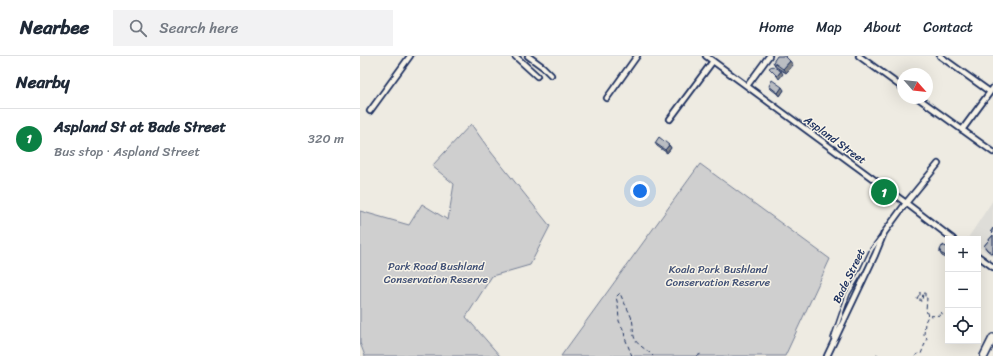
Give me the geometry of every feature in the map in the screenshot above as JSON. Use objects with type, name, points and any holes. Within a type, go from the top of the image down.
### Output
[{"type":"main road","points":[[984,356],[993,338]]},
{"type":"street","points":[[370,111],[410,56]]},
{"type":"street","points":[[515,56],[537,76]]},
{"type":"street","points":[[528,56],[551,74]]},
{"type":"street","points":[[607,98],[637,56]]},
{"type":"street","name":"Aspland Street","points":[[706,56],[949,236]]},
{"type":"street","points":[[747,86],[769,56]]},
{"type":"street","points":[[859,56],[897,84]]},
{"type":"street","points":[[940,56],[990,92]]},
{"type":"street","points":[[670,119],[713,61]]},
{"type":"street","points":[[962,130],[993,88]]},
{"type":"street","points":[[926,104],[993,152]]},
{"type":"street","name":"Bade Street","points":[[828,354],[884,233],[938,164]]},
{"type":"street","points":[[981,258],[993,267]]},
{"type":"path","points":[[915,356],[921,354],[926,338],[924,335],[925,322],[928,316],[926,310],[927,298],[924,298],[925,293],[922,292],[922,301],[920,301],[920,292],[917,299]]},
{"type":"path","points":[[632,356],[624,331],[619,321],[616,297],[620,293],[632,317],[636,341],[653,356]]},
{"type":"path","points":[[928,316],[943,315],[941,312]]},
{"type":"path","points":[[698,356],[700,354],[700,356]]},
{"type":"shaded area","points":[[993,200],[993,257],[981,248],[981,236],[969,236]]},
{"type":"green space","name":"Park Road Bushland Conservation Reserve","points":[[471,124],[491,152],[550,226],[530,265],[492,276],[466,317],[500,356],[365,356],[360,343],[360,211],[409,225],[422,204],[448,220],[454,184],[432,166]]},
{"type":"green space","name":"Koala Park Bushland Conservation Reserve","points":[[700,164],[830,259],[785,356],[561,356]]},
{"type":"building","points":[[777,56],[785,56],[790,61],[783,69],[773,62]]},
{"type":"building","points":[[772,66],[781,71],[777,76],[769,68]]},
{"type":"building","points":[[772,80],[782,87],[778,93],[769,86]]},
{"type":"building","points":[[659,137],[669,145],[665,150],[655,143]]},
{"type":"building","points":[[993,235],[993,254],[984,246]]},
{"type":"building","points":[[943,245],[945,246],[945,256],[940,253],[942,246],[943,247]]},
{"type":"place","name":"Aspland St at Bade Street","points":[[884,192]]}]
